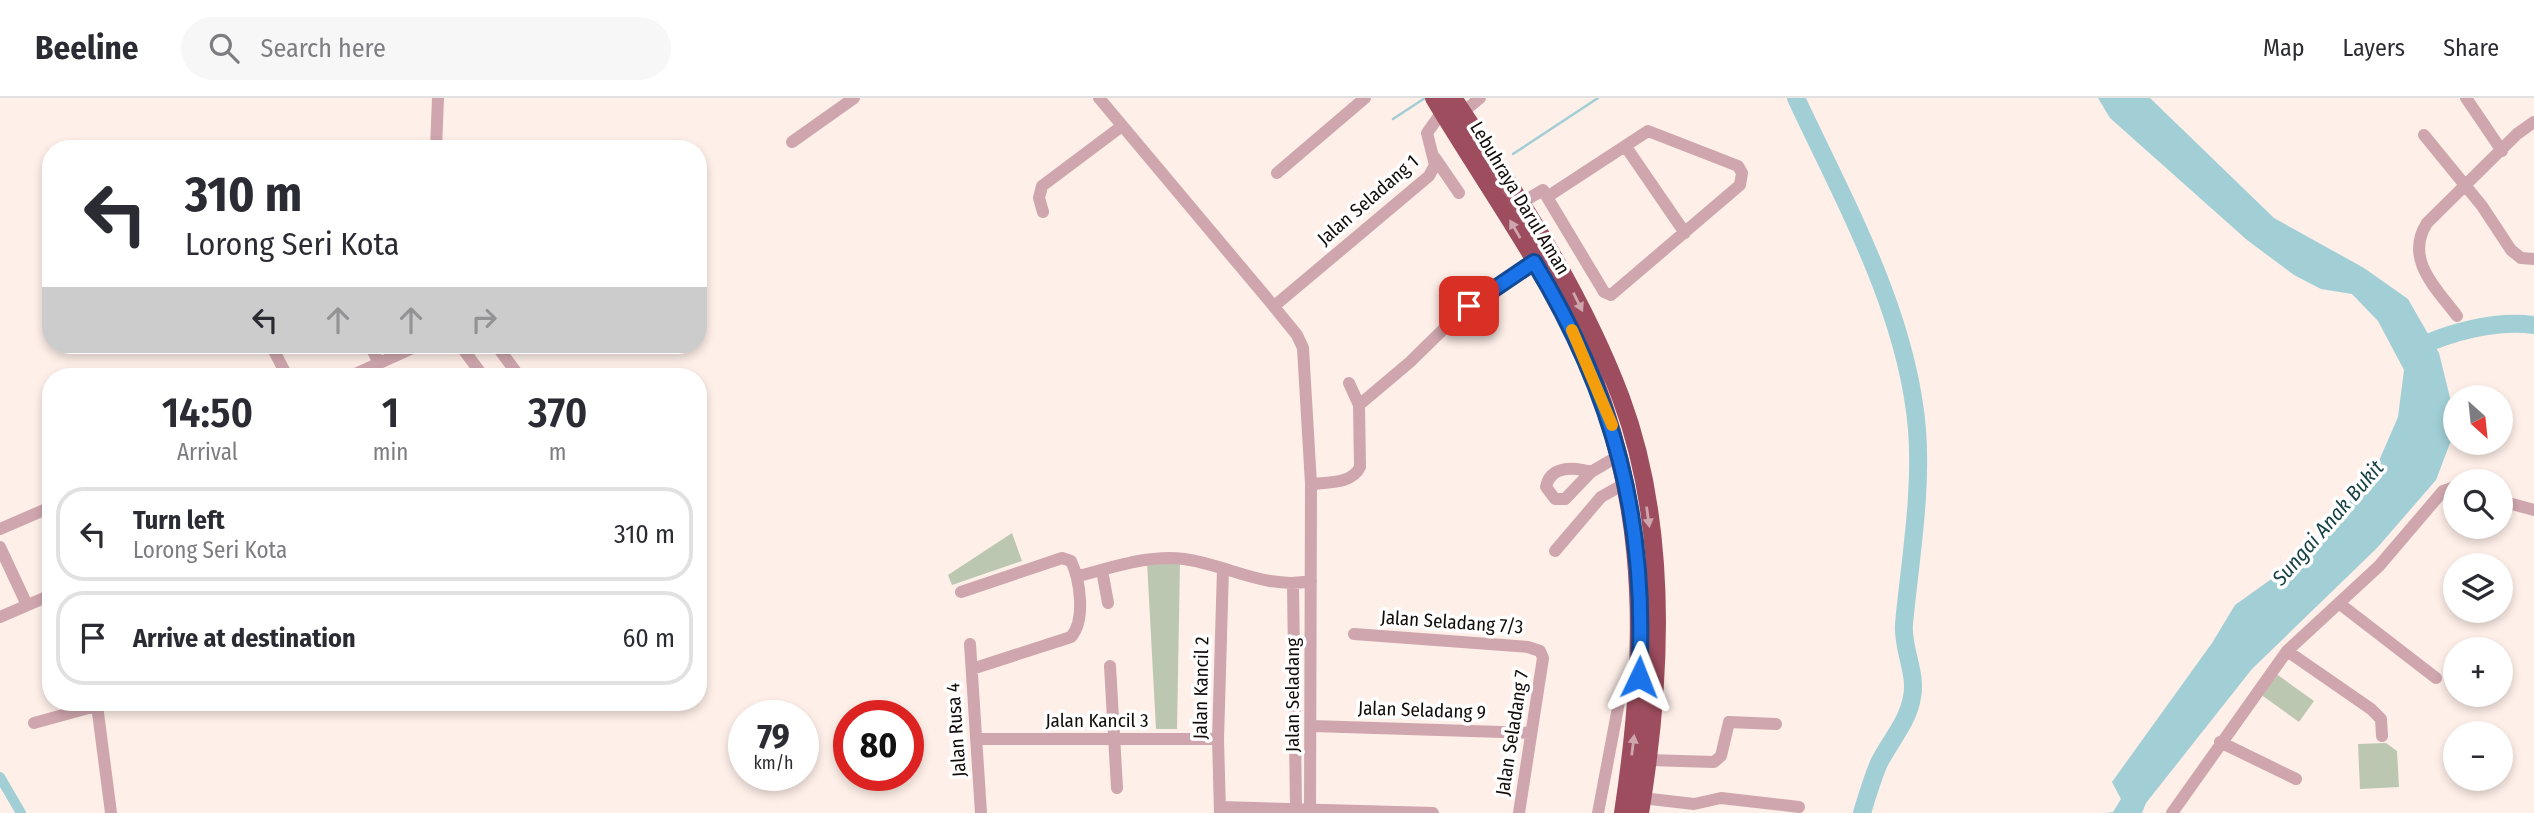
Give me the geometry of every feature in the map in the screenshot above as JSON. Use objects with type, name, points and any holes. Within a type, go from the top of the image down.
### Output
[{"type":"highway","name":"Lebuhraya Darul Aman","points":[[1448,105],[1524,212],[1573,292],[1621,400],[1636,450],[1653,555],[1658,621],[1656,698],[1641,805]]},
{"type":"highway","name":"Lebuhraya Darul Aman","points":[[1448,105],[1558,301],[1594,378],[1620,455],[1637,556],[1641,621],[1639,693],[1623,813]]},
{"type":"street","points":[[436,140],[438,98]]},
{"type":"street","points":[[792,142],[854,98]]},
{"type":"street","name":"Jalan Seladang","points":[[1098,98],[1272,303],[1300,342],[1311,484],[1310,811]]},
{"type":"street","points":[[1277,173],[1365,98]]},
{"type":"street","points":[[1448,105],[1479,98]]},
{"type":"street","points":[[2466,98],[2502,151]]},
{"type":"street","name":"Jalan Seladang 1","points":[[1279,302],[1429,176],[1436,165],[1427,133],[1448,105]]},
{"type":"street","points":[[2457,316],[2422,268],[2417,241],[2427,223],[2534,122]]},
{"type":"street","points":[[1043,212],[1039,198],[1042,186],[1122,126]]},
{"type":"street","points":[[1524,212],[1648,131],[1738,166],[1742,173],[1740,185],[1614,293],[1608,294],[1547,197]]},
{"type":"street","points":[[2424,135],[2466,186],[2511,250],[2521,258],[2534,259]]},
{"type":"street","points":[[1626,147],[1685,233]]},
{"type":"street","points":[[1435,158],[1459,193]]},
{"type":"street","points":[[1524,212],[1547,197]]},
{"type":"street","points":[[1359,405],[1410,362],[1459,314],[1534,262]]},
{"type":"street","points":[[374,354],[379,363]]},
{"type":"street","points":[[370,368],[399,354]]},
{"type":"street","points":[[1311,484],[1341,481],[1358,472],[1362,453],[1359,405],[1349,383]]},
{"type":"street","points":[[1591,472],[1620,455]]},
{"type":"street","points":[[1555,551],[1601,497],[1626,484]]},
{"type":"street","points":[[2172,813],[2287,651],[2340,604],[2401,543],[2443,491]]},
{"type":"street","points":[[2513,504],[2534,510]]},
{"type":"street","points":[[0,529],[42,511]]},
{"type":"street","points":[[0,547],[27,605]]},
{"type":"street","points":[[961,592],[1062,558],[1071,561],[1077,576],[1078,623],[1071,637],[972,669]]},
{"type":"street","points":[[1077,576],[1172,558],[1275,583],[1311,581]]},
{"type":"street","name":"Jalan Kancil 2","points":[[1223,569],[1218,740],[1220,810],[1433,813]]},
{"type":"street","points":[[1102,570],[1108,603]]},
{"type":"street","points":[[1293,584],[1296,809]]},
{"type":"street","points":[[0,617],[42,601]]},
{"type":"street","points":[[2340,604],[2436,678]]},
{"type":"street","name":"Jalan Seladang 7/3","points":[[1354,634],[1536,648],[1543,658]]},
{"type":"street","name":"Jalan Rusa 4","points":[[970,644],[981,813]]},
{"type":"street","points":[[2287,651],[2371,709],[2381,719],[2382,736]]},
{"type":"street","name":"Jalan Seladang 7","points":[[1519,813],[1543,658]]},
{"type":"street","points":[[1110,666],[1117,788]]},
{"type":"street","points":[[1598,813],[1620,697]]},
{"type":"street","points":[[34,723],[78,711]]},
{"type":"street","points":[[104,711],[111,813]]},
{"type":"street","points":[[1648,760],[1714,762],[1721,756],[1729,722],[1776,724]]},
{"type":"street","name":"Jalan Seladang 9","points":[[1312,726],[1531,733]]},
{"type":"street","name":"Jalan Kancil 3","points":[[976,739],[1218,740]]},
{"type":"street","points":[[2220,742],[2297,779]]},
{"type":"street","points":[[1641,805],[1694,804],[1721,798],[1799,807]]},
{"type":"green space","points":[[1012,533],[1022,561],[952,585],[948,575]]},
{"type":"green space","points":[[1147,562],[1180,562],[1177,729],[1156,729]]},
{"type":"green space","points":[[2268,668],[2314,701],[2299,722],[2253,689]]},
{"type":"green space","points":[[2386,743],[2397,751],[2399,787],[2360,789],[2358,744]]},
{"type":"water","name":"Sungai Anak Bukit","points":[[2098,98],[2150,98],[2274,218],[2364,268],[2408,299],[2439,353],[2447,385],[2443,385],[2443,455],[2446,455],[2436,480],[2377,548],[2252,669],[2146,803],[2142,813],[2106,813],[2113,812],[2121,799],[2112,782],[2212,643],[2235,605],[2277,575],[2333,523],[2378,463],[2398,417],[2404,370],[2378,321],[2352,294],[2321,289],[2294,275],[2247,240],[2110,118]]},
{"type":"waterway","points":[[1393,119],[1425,98]]},
{"type":"waterway","points":[[1513,154],[1598,98]]},
{"type":"waterway","points":[[1796,98],[1853,218],[1887,301],[1911,385],[1917,429],[1917,502],[1904,624],[1913,679],[1912,697],[1903,723],[1879,763],[1862,813]]},
{"type":"waterway","points":[[2414,349],[2442,337],[2472,329],[2503,324],[2534,325]]},
{"type":"waterway","points":[[0,777],[21,813]]},
{"type":"slow traffic","points":[[1572,330],[1612,425]]},
{"type":"route","points":[[1469,306],[1534,262],[1574,333],[1613,428],[1626,484],[1637,556],[1641,621],[1639,677]]}]
